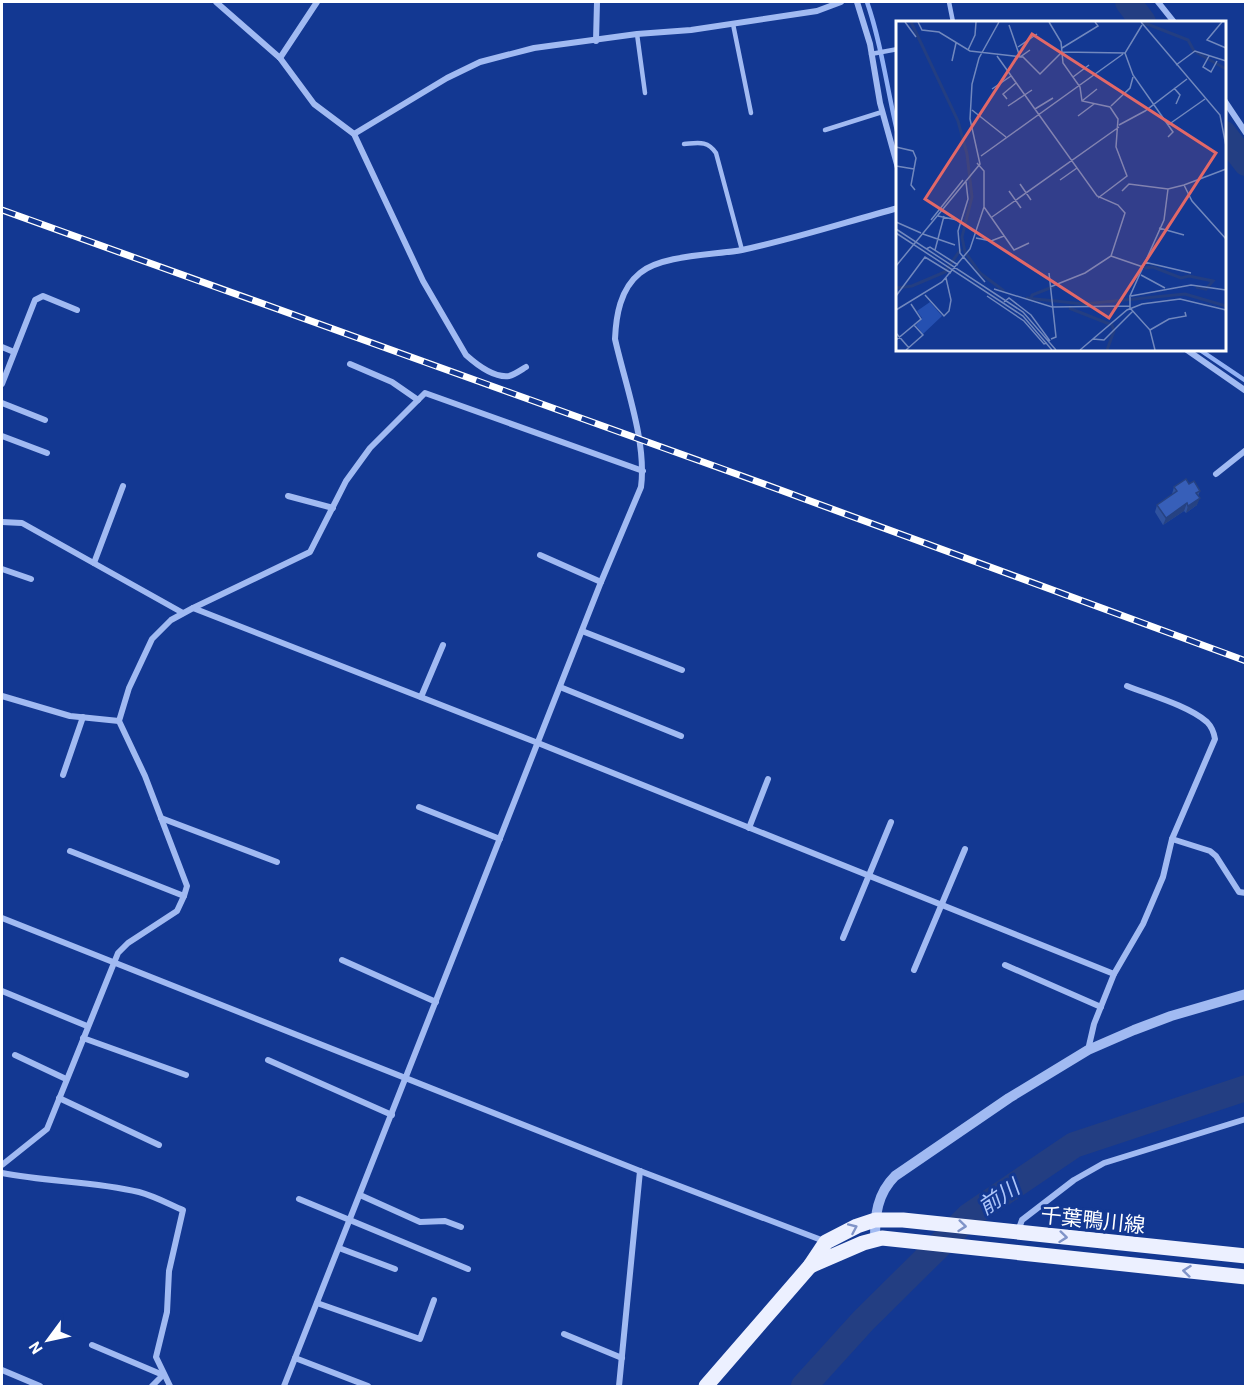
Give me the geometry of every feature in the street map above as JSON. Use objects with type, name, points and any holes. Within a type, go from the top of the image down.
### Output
[{"type":"main road","name":"千葉鴨川線","points":[[706,1386],[810,1266],[826,1242],[857,1226],[875,1220],[920,1221],[1245,1256]]},
{"type":"main road","name":"千葉鴨川線","points":[[810,1266],[875,1239],[899,1239],[1245,1277]]},
{"type":"street","points":[[216,2],[280,58],[314,104],[354,134],[423,280],[466,355],[475,363],[501,375],[509,376],[526,367]]},
{"type":"street","points":[[280,58],[317,2]]},
{"type":"street","points":[[596,41],[597,2]]},
{"type":"street","points":[[354,134],[447,78],[480,62],[534,48],[733,24],[817,11],[827,4],[841,2]]},
{"type":"street","points":[[857,2],[896,164]]},
{"type":"street","points":[[1158,2],[1173,21]]},
{"type":"street","points":[[1226,103],[1245,133]]},
{"type":"street","points":[[284,1386],[601,582],[641,487],[643,471],[639,440],[615,339],[622,297],[632,280],[641,271],[671,260],[742,249],[896,208]]},
{"type":"street","points":[[2,384],[35,300],[43,296],[77,310]]},
{"type":"street","points":[[2,347],[14,352]]},
{"type":"street","points":[[1188,351],[1245,391]]},
{"type":"street","points":[[350,364],[392,382],[418,400]]},
{"type":"street","points":[[2,1165],[47,1129],[113,961],[128,943],[177,911],[187,886],[146,776],[119,721],[129,688],[152,639],[171,620],[310,552],[346,481],[370,448],[425,393],[643,471]]},
{"type":"street","points":[[2,403],[45,420]]},
{"type":"street","points":[[2,435],[47,453]]},
{"type":"street","points":[[1216,474],[1245,450]]},
{"type":"street","points":[[94,563],[123,486]]},
{"type":"street","points":[[288,496],[333,508]]},
{"type":"street","points":[[2,522],[21,523],[183,614]]},
{"type":"street","points":[[540,555],[601,582]]},
{"type":"street","points":[[2,569],[31,579]]},
{"type":"street","points":[[193,608],[538,743],[1114,974]]},
{"type":"street","points":[[582,631],[682,670]]},
{"type":"street","points":[[421,697],[442,645]]},
{"type":"street","points":[[1088,1050],[1094,1024],[1114,974],[1143,924],[1163,877],[1172,839],[1215,739],[1207,722],[1181,707],[1127,686]]},
{"type":"street","points":[[560,687],[681,736]]},
{"type":"street","points":[[2,696],[70,716],[119,721]]},
{"type":"street","points":[[63,775],[83,717]]},
{"type":"street","points":[[749,828],[768,779]]},
{"type":"street","points":[[419,807],[500,839]]},
{"type":"street","points":[[161,818],[277,862]]},
{"type":"street","points":[[843,938],[891,822]]},
{"type":"street","points":[[1172,839],[1210,851],[1216,856],[1239,892],[1245,893]]},
{"type":"street","points":[[914,970],[965,849]]},
{"type":"street","points":[[70,851],[184,896]]},
{"type":"street","points":[[2,918],[406,1079],[826,1242]]},
{"type":"street","points":[[342,960],[436,1002]]},
{"type":"street","points":[[1005,965],[1101,1007]]},
{"type":"street","points":[[2,991],[87,1026]]},
{"type":"street","points":[[875,1239],[875,1220],[882,1193],[895,1176],[1009,1098],[1088,1050],[1171,1016],[1245,994]]},
{"type":"street","points":[[82,1038],[186,1075]]},
{"type":"street","points":[[15,1055],[66,1080]]},
{"type":"street","points":[[268,1060],[392,1115]]},
{"type":"street","points":[[59,1098],[159,1145]]},
{"type":"street","points":[[1011,1231],[1074,1180],[1104,1162],[1245,1119]]},
{"type":"street","points":[[619,1386],[640,1171]]},
{"type":"street","points":[[2,1173],[31,1179],[85,1183],[141,1193],[183,1210],[169,1271],[167,1312],[156,1357],[170,1386]]},
{"type":"street","points":[[360,1196],[420,1222],[445,1221],[461,1227]]},
{"type":"street","points":[[299,1199],[468,1269]]},
{"type":"street","points":[[339,1248],[395,1269]]},
{"type":"street","points":[[317,1303],[420,1339],[434,1300]]},
{"type":"street","points":[[564,1334],[622,1358]]},
{"type":"street","points":[[92,1345],[163,1375]]},
{"type":"street","points":[[295,1358],[368,1386]]},
{"type":"street","points":[[2,1370],[40,1386]]},
{"type":"street","points":[[152,1386],[163,1375]]},
{"type":"lane","points":[[949,2],[953,21]]},
{"type":"lane","points":[[733,24],[751,113]]},
{"type":"lane","points":[[637,34],[645,93]]},
{"type":"lane","points":[[871,54],[896,49]]},
{"type":"lane","points":[[825,130],[882,112]]},
{"type":"lane","points":[[684,144],[704,142],[716,153],[742,249]]},
{"type":"building","points":[[1186,479],[1189,484],[1194,481],[1200,491],[1196,493],[1200,498],[1188,506],[1187,503],[1166,518],[1157,505],[1177,491],[1174,487]]},
{"type":"waterway","points":[[867,2],[896,126]]},
{"type":"waterway","name":"前川","points":[[1128,2],[1142,21]]},
{"type":"waterway","name":"前川","points":[[1226,137],[1246,163]]},
{"type":"waterway","points":[[1201,351],[1246,381]]},
{"type":"waterway","name":"前川","points":[[804,1386],[863,1321],[969,1216],[1074,1145],[1246,1088]]},
{"type":"railway","points":[[2,210],[742,476],[1246,661]]}]
